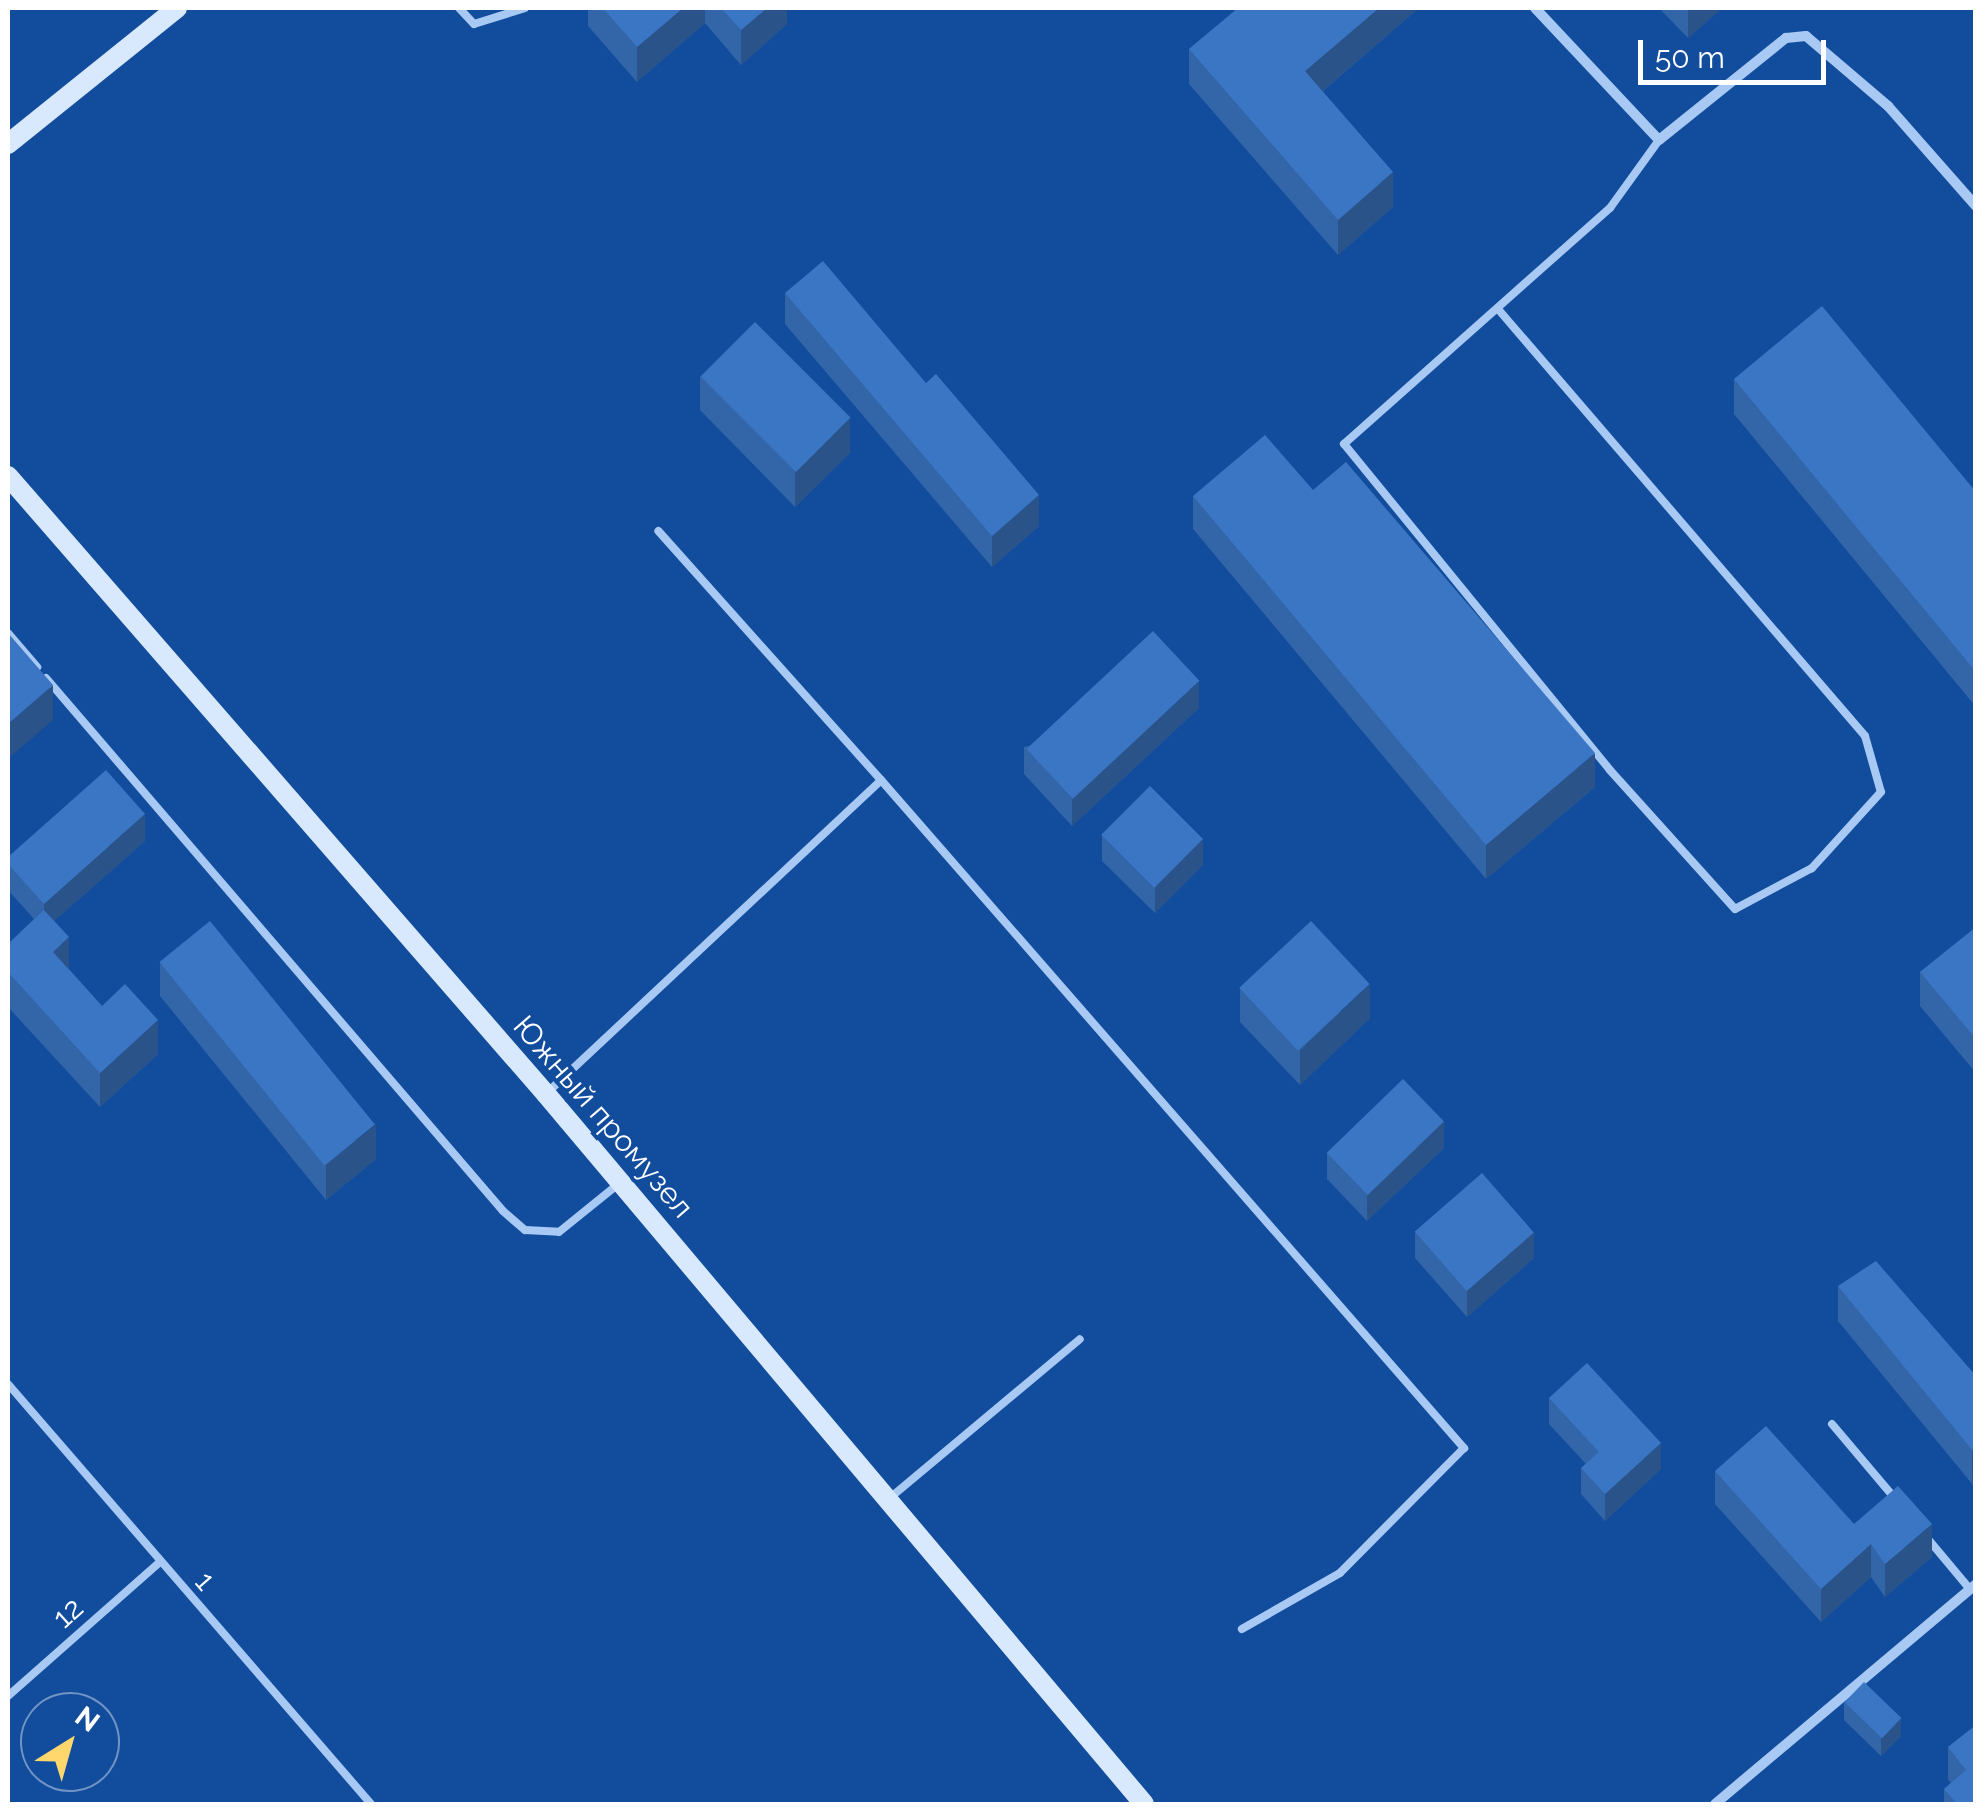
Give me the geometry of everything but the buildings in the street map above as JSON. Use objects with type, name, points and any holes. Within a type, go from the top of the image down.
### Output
[{"type":"street","points":[[8,144],[177,8]]},
{"type":"street","points":[[1536,8],[1659,140],[1786,38],[1806,36],[1888,106],[1976,206]]},
{"type":"street","name":"Южный промузел","points":[[8,476],[546,1094],[1144,1804]]},
{"type":"street","points":[[1715,1804],[1972,1586]]},
{"type":"lane","points":[[459,8],[474,24],[525,8]]},
{"type":"lane","points":[[1498,309],[1865,736],[1881,792],[1812,868],[1735,910],[1610,770],[1344,444],[1610,208],[1659,140]]},
{"type":"lane","points":[[658,531],[881,780],[1464,1448],[1340,1573],[1242,1629]]},
{"type":"lane","points":[[8,632],[504,1211],[526,1230],[559,1232],[620,1182]]},
{"type":"lane","points":[[546,1094],[881,780]]},
{"type":"lane","points":[[888,1500],[1080,1339]]},
{"type":"lane","name":"1","points":[[8,1384],[371,1804]]},
{"type":"lane","points":[[1832,1424],[1907,1514]]},
{"type":"lane","points":[[1919,1528],[1972,1586]]},
{"type":"lane","name":"12","points":[[8,1696],[159,1562]]}]
